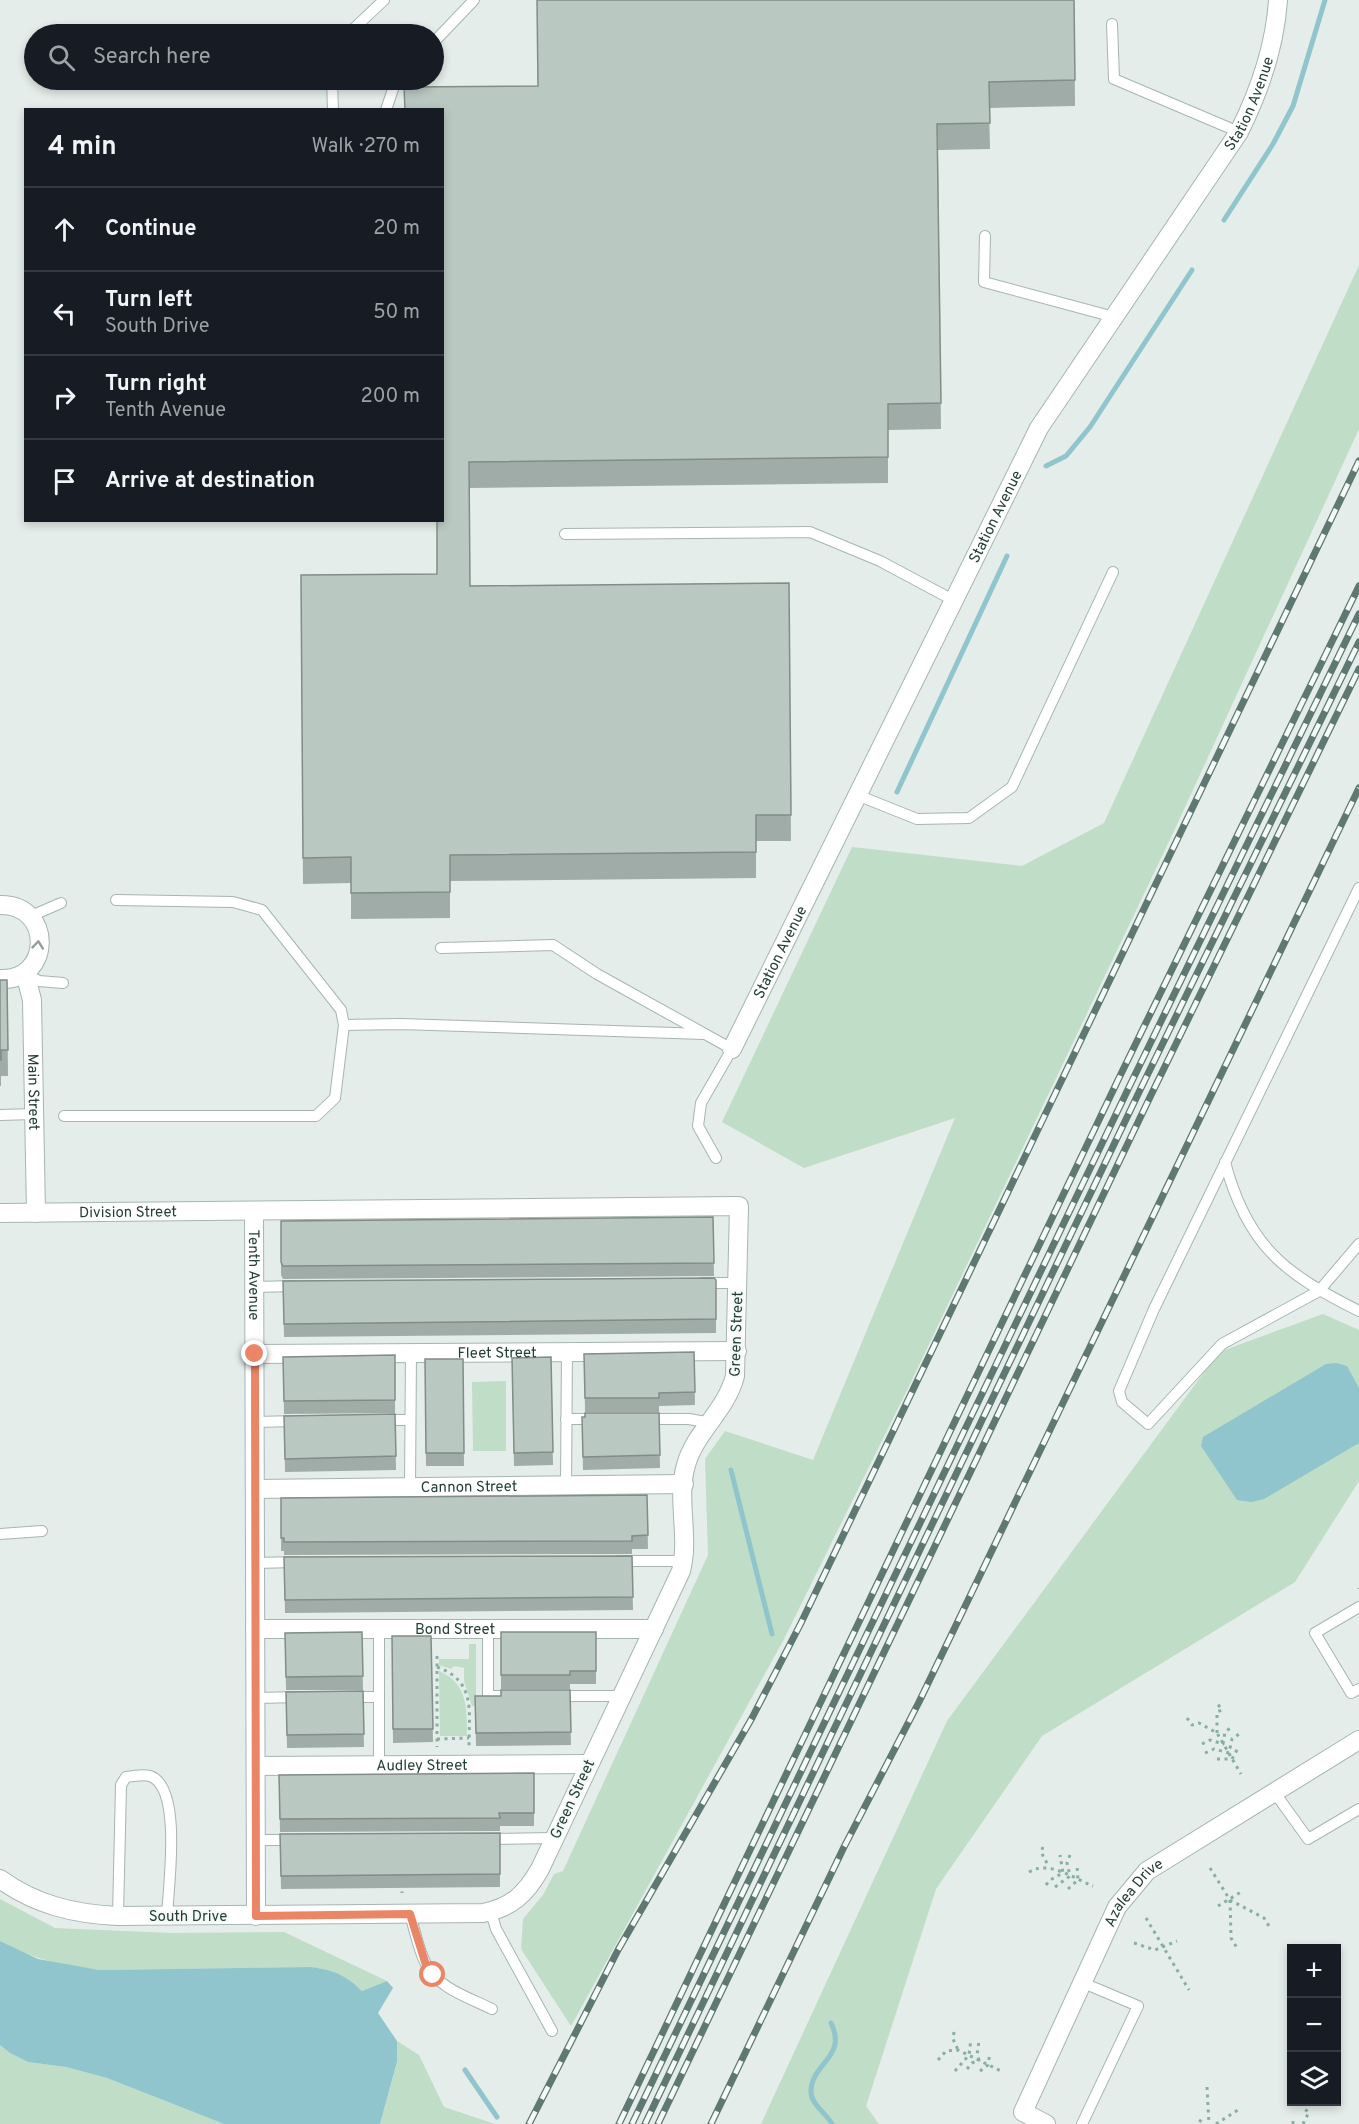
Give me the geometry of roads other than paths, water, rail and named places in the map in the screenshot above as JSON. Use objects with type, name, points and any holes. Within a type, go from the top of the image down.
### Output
[{"type":"street","name":"Station Avenue","points":[[732,1049],[1039,428],[1239,132],[1255,101],[1269,59],[1277,23],[1278,0]]},
{"type":"street","points":[[0,905],[22,909],[31,916],[38,928],[39,945],[36,961],[25,973],[9,980],[0,979]]},
{"type":"street","name":"Main Street","points":[[25,973],[32,1000],[36,1213]]},
{"type":"street","name":"Green Street","points":[[254,1211],[739,1206],[737,1351],[732,1388],[689,1455],[684,1484],[683,1561],[654,1629],[534,1879],[522,1895],[509,1906],[491,1912]]},
{"type":"street","name":"Division Street","points":[[0,1213],[254,1211]]},
{"type":"street","name":"Tenth Avenue","points":[[254,1211],[256,1916]]},
{"type":"street","name":"Fleet Street","points":[[255,1354],[737,1351]]},
{"type":"street","name":"Cannon Street","points":[[255,1489],[684,1484]]},
{"type":"street","name":"Bond Street","points":[[255,1629],[654,1629]]},
{"type":"street","name":"Azalea Drive","points":[[1046,2124],[1023,2112],[1117,1907],[1147,1871],[1359,1740]]},
{"type":"street","name":"Audley Street","points":[[256,1766],[588,1764]]},
{"type":"street","name":"South Drive","points":[[0,1879],[25,1895],[60,1909],[118,1916],[491,1912]]},
{"type":"lane","points":[[359,24],[384,0]]},
{"type":"lane","points":[[444,32],[474,0]]},
{"type":"lane","points":[[1112,24],[1114,79],[1239,132]]},
{"type":"lane","points":[[332,90],[333,108]]},
{"type":"lane","points":[[387,108],[393,90]]},
{"type":"lane","points":[[985,236],[984,282],[1114,317]]},
{"type":"lane","points":[[565,534],[810,531],[880,561],[953,600]]},
{"type":"lane","points":[[857,795],[917,819],[969,818],[1012,787],[1113,572]]},
{"type":"lane","points":[[1359,888],[1154,1310],[1119,1391],[1122,1402],[1148,1424],[1222,1344],[1319,1291],[1359,1244]]},
{"type":"lane","points":[[64,1116],[316,1116],[335,1098],[344,1025],[341,1010],[262,910],[233,902],[116,900]]},
{"type":"lane","points":[[31,916],[61,903]]},
{"type":"lane","points":[[441,948],[553,945],[597,974],[732,1049],[701,1103],[698,1126],[716,1158]]},
{"type":"lane","points":[[25,973],[39,981],[63,983]]},
{"type":"lane","points":[[344,1025],[412,1024],[704,1034]]},
{"type":"lane","points":[[0,1115],[34,1114]]},
{"type":"lane","points":[[1225,1161],[1231,1185],[1254,1232],[1276,1260],[1319,1291],[1359,1311]]},
{"type":"lane","points":[[688,1283],[738,1283]]},
{"type":"lane","points":[[255,1287],[306,1286]]},
{"type":"lane","points":[[566,1485],[567,1351]]},
{"type":"lane","points":[[410,1487],[411,1352]]},
{"type":"lane","points":[[566,1419],[611,1419]]},
{"type":"lane","points":[[633,1419],[695,1419],[711,1423]]},
{"type":"lane","points":[[364,1420],[410,1420]]},
{"type":"lane","points":[[255,1422],[307,1421]]},
{"type":"lane","points":[[0,1534],[42,1531]]},
{"type":"lane","points":[[607,1561],[683,1561]]},
{"type":"lane","points":[[255,1563],[309,1562]]},
{"type":"lane","points":[[1359,1607],[1315,1633],[1351,1693],[1359,1689]]},
{"type":"lane","points":[[379,1629],[379,1765]]},
{"type":"lane","points":[[488,1629],[488,1696],[510,1696]]},
{"type":"lane","points":[[544,1696],[621,1696]]},
{"type":"lane","points":[[256,1698],[309,1697]]},
{"type":"lane","points":[[333,1697],[379,1697]]},
{"type":"lane","points":[[118,1916],[121,1785],[126,1777],[132,1776],[150,1776],[156,1781],[171,1814],[167,1916]]},
{"type":"lane","points":[[1275,1793],[1308,1839],[1359,1809]]},
{"type":"lane","points":[[477,1839],[553,1838]]},
{"type":"lane","points":[[256,1840],[310,1840]]},
{"type":"lane","points":[[491,1912],[496,1929],[552,2031]]},
{"type":"lane","points":[[410,1914],[426,1965],[433,1975],[442,1984],[492,2009]]},
{"type":"lane","points":[[1081,1982],[1138,2006],[1082,2124]]},
{"type":"water","points":[[1336,1363],[1347,1366],[1359,1388],[1359,1443],[1264,1499],[1251,1502],[1237,1500],[1201,1446],[1203,1437],[1326,1364]]},
{"type":"water","points":[[0,1941],[38,1959],[99,1970],[311,1967],[339,1974],[362,1991],[387,1981],[393,1988],[378,2013],[397,2041],[397,2062],[380,2124],[224,2124],[107,2078],[66,2067],[28,2062],[0,2045]]},
{"type":"waterway","points":[[1224,220],[1273,144],[1293,106],[1325,0]]},
{"type":"waterway","points":[[1046,466],[1066,456],[1090,427],[1192,270]]},
{"type":"waterway","points":[[897,792],[1007,556]]},
{"type":"waterway","points":[[731,1470],[772,1634]]},
{"type":"waterway","points":[[831,2023],[835,2044],[832,2053],[816,2074],[811,2093],[814,2102],[832,2124]]},
{"type":"waterway","points":[[465,2070],[497,2117]]},
{"type":"railway","points":[[529,2124],[618,1950],[752,1718],[801,1623],[1359,461]]},
{"type":"railway","points":[[619,2124],[1119,1078],[1359,586]]},
{"type":"railway","points":[[632,2124],[1131,1083],[1359,614]]},
{"type":"railway","points":[[645,2124],[1141,1088],[1359,642]]},
{"type":"railway","points":[[658,2124],[1152,1093],[1359,669]]},
{"type":"railway","points":[[711,2124],[844,1847],[919,1702],[1359,788]]}]
